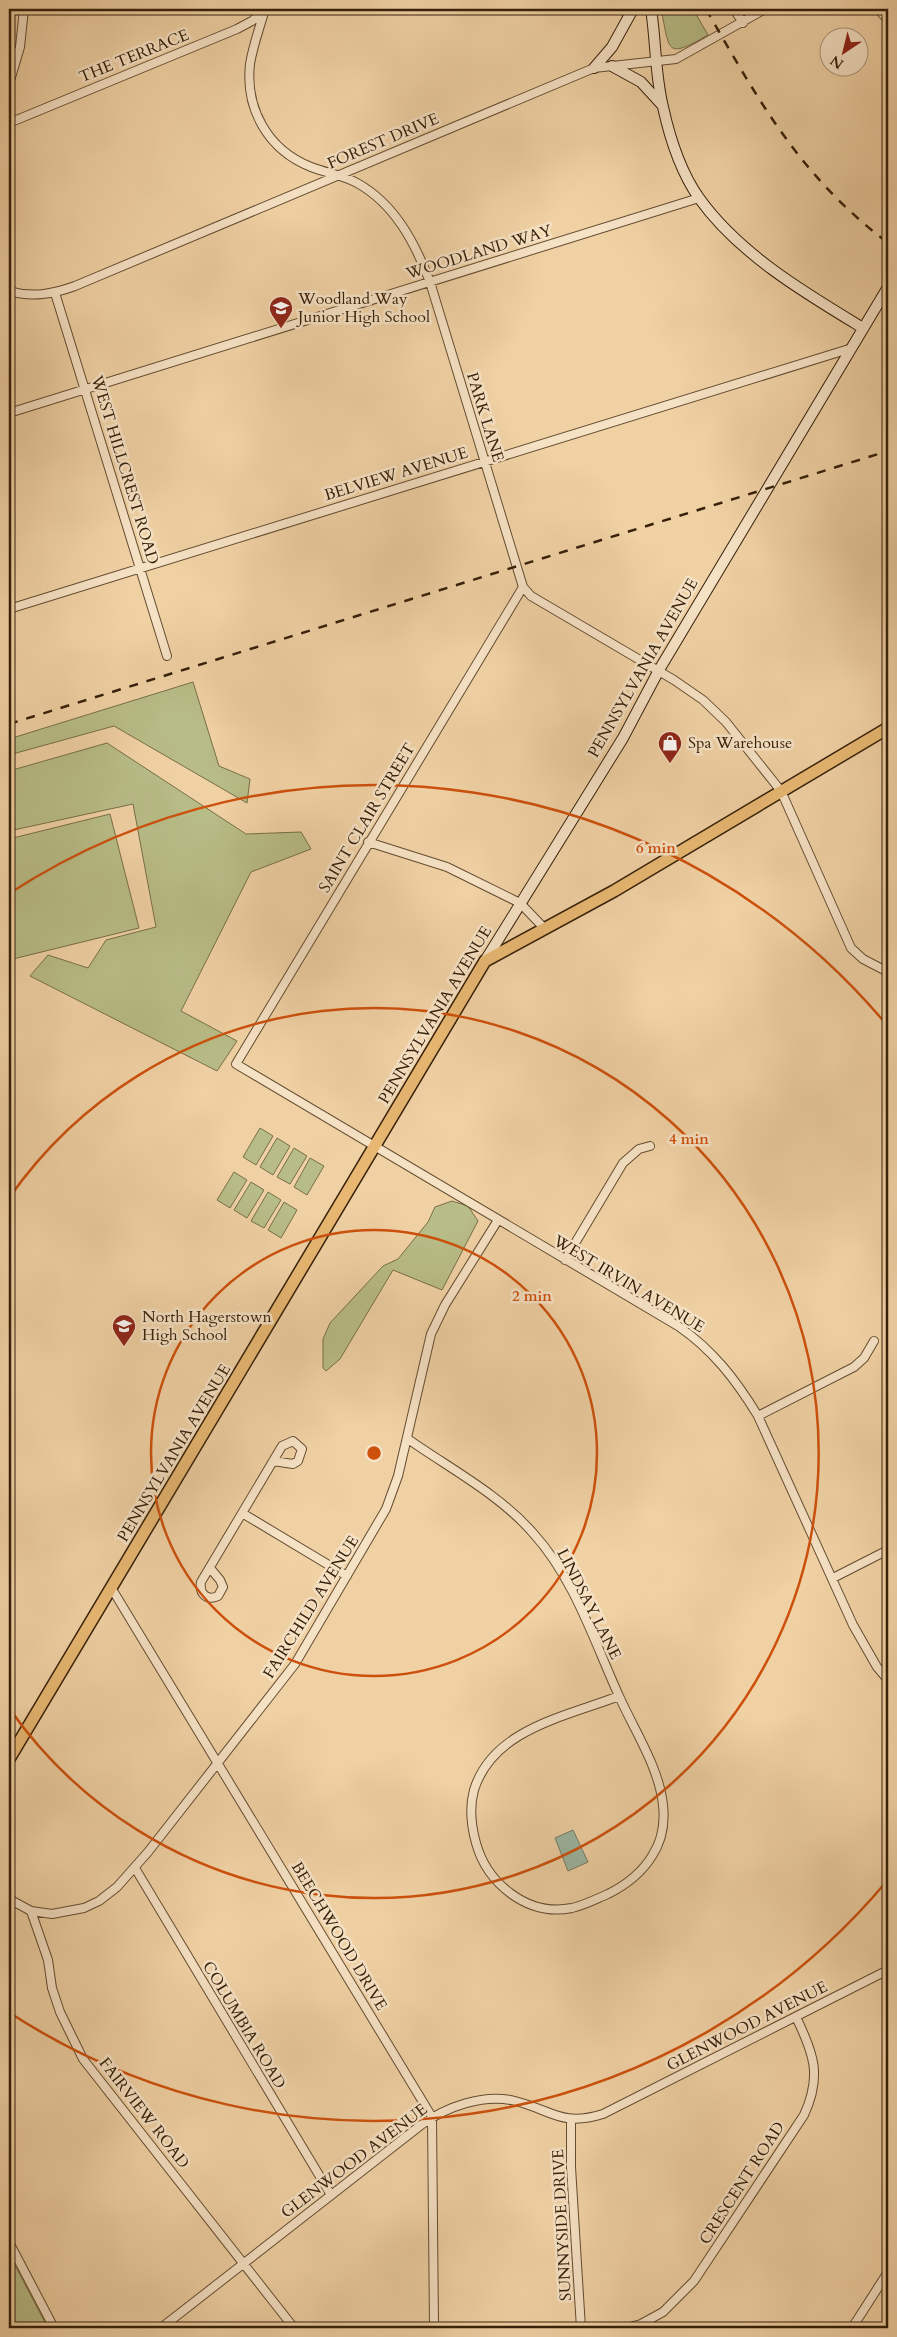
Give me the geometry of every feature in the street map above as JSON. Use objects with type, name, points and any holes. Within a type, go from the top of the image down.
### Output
[{"type":"main road","points":[[594,68],[612,48],[633,9]]},
{"type":"main road","points":[[651,9],[662,105],[678,157],[699,198],[729,231],[763,260],[820,302],[863,328]]},
{"type":"main road","points":[[612,66],[641,82],[662,105]]},
{"type":"main road","name":"PENNSYLVANIA AVENUE","points":[[9,1759],[376,1147],[485,961],[622,738],[659,670],[849,349],[888,287]]},
{"type":"main road","points":[[485,961],[614,891],[888,728]]},
{"type":"street","points":[[9,84],[20,47],[24,9]]},
{"type":"street","name":"THE TERRACE","points":[[9,123],[237,29],[252,21],[265,9]]},
{"type":"street","name":"PARK LANE","points":[[265,9],[254,46],[249,84],[252,104],[260,123],[281,150],[310,167],[357,182],[375,195],[390,210],[418,249],[430,282],[523,587]]},
{"type":"street","points":[[734,9],[743,23]]},
{"type":"street","name":"FOREST DRIVE","points":[[9,291],[31,296],[55,293],[594,68],[676,59],[765,9]]},
{"type":"street","points":[[878,9],[888,20]]},
{"type":"street","name":"WOODLAND WAY","points":[[9,413],[699,198]]},
{"type":"street","name":"WEST HILLCREST ROAD","points":[[55,293],[167,656]]},
{"type":"street","name":"BELVIEW AVENUE","points":[[9,608],[849,349]]},
{"type":"street","points":[[523,587],[531,596],[659,670],[703,700],[726,722],[781,791],[851,948],[863,959],[888,972]]},
{"type":"street","name":"SAINT CLAIR STREET","points":[[236,1064],[523,587]]},
{"type":"street","points":[[368,842],[448,867],[520,903],[544,929]]},
{"type":"street","name":"WEST IRVIN AVENUE","points":[[236,1064],[693,1336],[725,1367],[758,1416],[865,1647],[888,1680]]},
{"type":"street","points":[[565,1260],[623,1163],[638,1149],[650,1146]]},
{"type":"street","name":"FAIRCHILD AVENUE","points":[[31,1911],[52,1914],[84,1908],[99,1901],[117,1887],[135,1868],[218,1764],[294,1664],[386,1509],[398,1476],[408,1439],[430,1334],[498,1220]]},
{"type":"street","points":[[758,1416],[854,1367],[864,1358],[874,1341]]},
{"type":"street","name":"LINDSAY LANE","points":[[408,1439],[519,1518],[544,1546],[571,1590],[653,1770],[663,1804],[662,1834],[653,1856],[632,1880],[590,1902],[570,1908],[546,1908],[517,1897],[495,1881],[486,1869],[476,1844],[471,1824],[471,1807],[480,1773],[495,1752],[522,1733],[619,1696]]},
{"type":"street","points":[[210,1568],[273,1461]]},
{"type":"street","points":[[242,1513],[347,1576]]},
{"type":"street","points":[[833,1578],[888,1550]]},
{"type":"street","name":"BEECHWOOD DRIVE","points":[[112,1589],[432,2117]]},
{"type":"street","name":"COLUMBIA ROAD","points":[[135,1868],[331,2195]]},
{"type":"street","points":[[9,1899],[31,1911]]},
{"type":"street","name":"FAIRVIEW ROAD","points":[[31,1911],[48,1960],[52,1988],[60,2012],[84,2058],[294,2328]]},
{"type":"street","name":"GLENWOOD AVENUE","points":[[161,2328],[432,2117],[445,2111],[498,2098],[516,2101],[551,2116],[571,2120],[603,2114],[888,1970]]},
{"type":"street","name":"CRESCENT ROAD","points":[[626,2328],[641,2324],[663,2312],[694,2281],[804,2115],[812,2097],[815,2076],[814,2059],[796,2017]]},
{"type":"street","points":[[432,2117],[434,2328]]},
{"type":"street","name":"SUNNYSIDE DRIVE","points":[[571,2120],[571,2167],[581,2328]]},
{"type":"street","points":[[9,2242],[54,2328]]},
{"type":"street","points":[[852,2328],[888,2272]]},
{"type":"green space","points":[[661,9],[693,9],[708,35],[684,47],[677,49],[672,47],[668,42]]},
{"type":"green space","points":[[193,682],[219,766],[250,779],[247,803],[114,726],[9,755],[9,739]]},
{"type":"green space","points":[[107,743],[246,834],[301,832],[311,849],[251,872],[181,1011],[237,1041],[217,1071],[30,976],[48,955],[88,968],[106,940],[156,927],[133,804],[9,831],[9,771]]},
{"type":"green space","points":[[110,814],[139,928],[9,960],[9,839]]},
{"type":"green space","points":[[260,1128],[273,1136],[256,1165],[243,1157]]},
{"type":"green space","points":[[277,1138],[290,1146],[273,1175],[260,1167]]},
{"type":"green space","points":[[294,1148],[307,1156],[290,1184],[277,1177]]},
{"type":"green space","points":[[310,1158],[324,1166],[307,1195],[294,1187]]},
{"type":"green space","points":[[234,1172],[247,1180],[230,1208],[217,1200]]},
{"type":"green space","points":[[251,1182],[264,1190],[247,1218],[234,1210]]},
{"type":"green space","points":[[268,1192],[281,1200],[264,1228],[251,1221]]},
{"type":"green space","points":[[452,1201],[468,1206],[478,1221],[442,1290],[393,1270],[340,1359],[326,1371],[323,1368],[323,1339],[330,1323],[383,1266],[398,1259],[428,1222],[435,1207]]},
{"type":"green space","points":[[284,1202],[297,1210],[281,1238],[268,1230]]},
{"type":"green space","points":[[9,2254],[48,2328],[9,2328]]},
{"type":"shaded area","points":[[573,1830],[588,1862],[568,1871],[555,1838]]},
{"type":"railway","points":[[706,9],[764,107],[784,136],[830,191],[857,218],[888,243]]},
{"type":"railway","points":[[9,724],[888,451]]},
{"type":"place","name":"Woodland Way Junior High School","points":[[281,329]]},
{"type":"place","name":"Spa Warehouse","points":[[670,764]]},
{"type":"place","name":"North Hagerstown High School","points":[[124,1347]]}]
